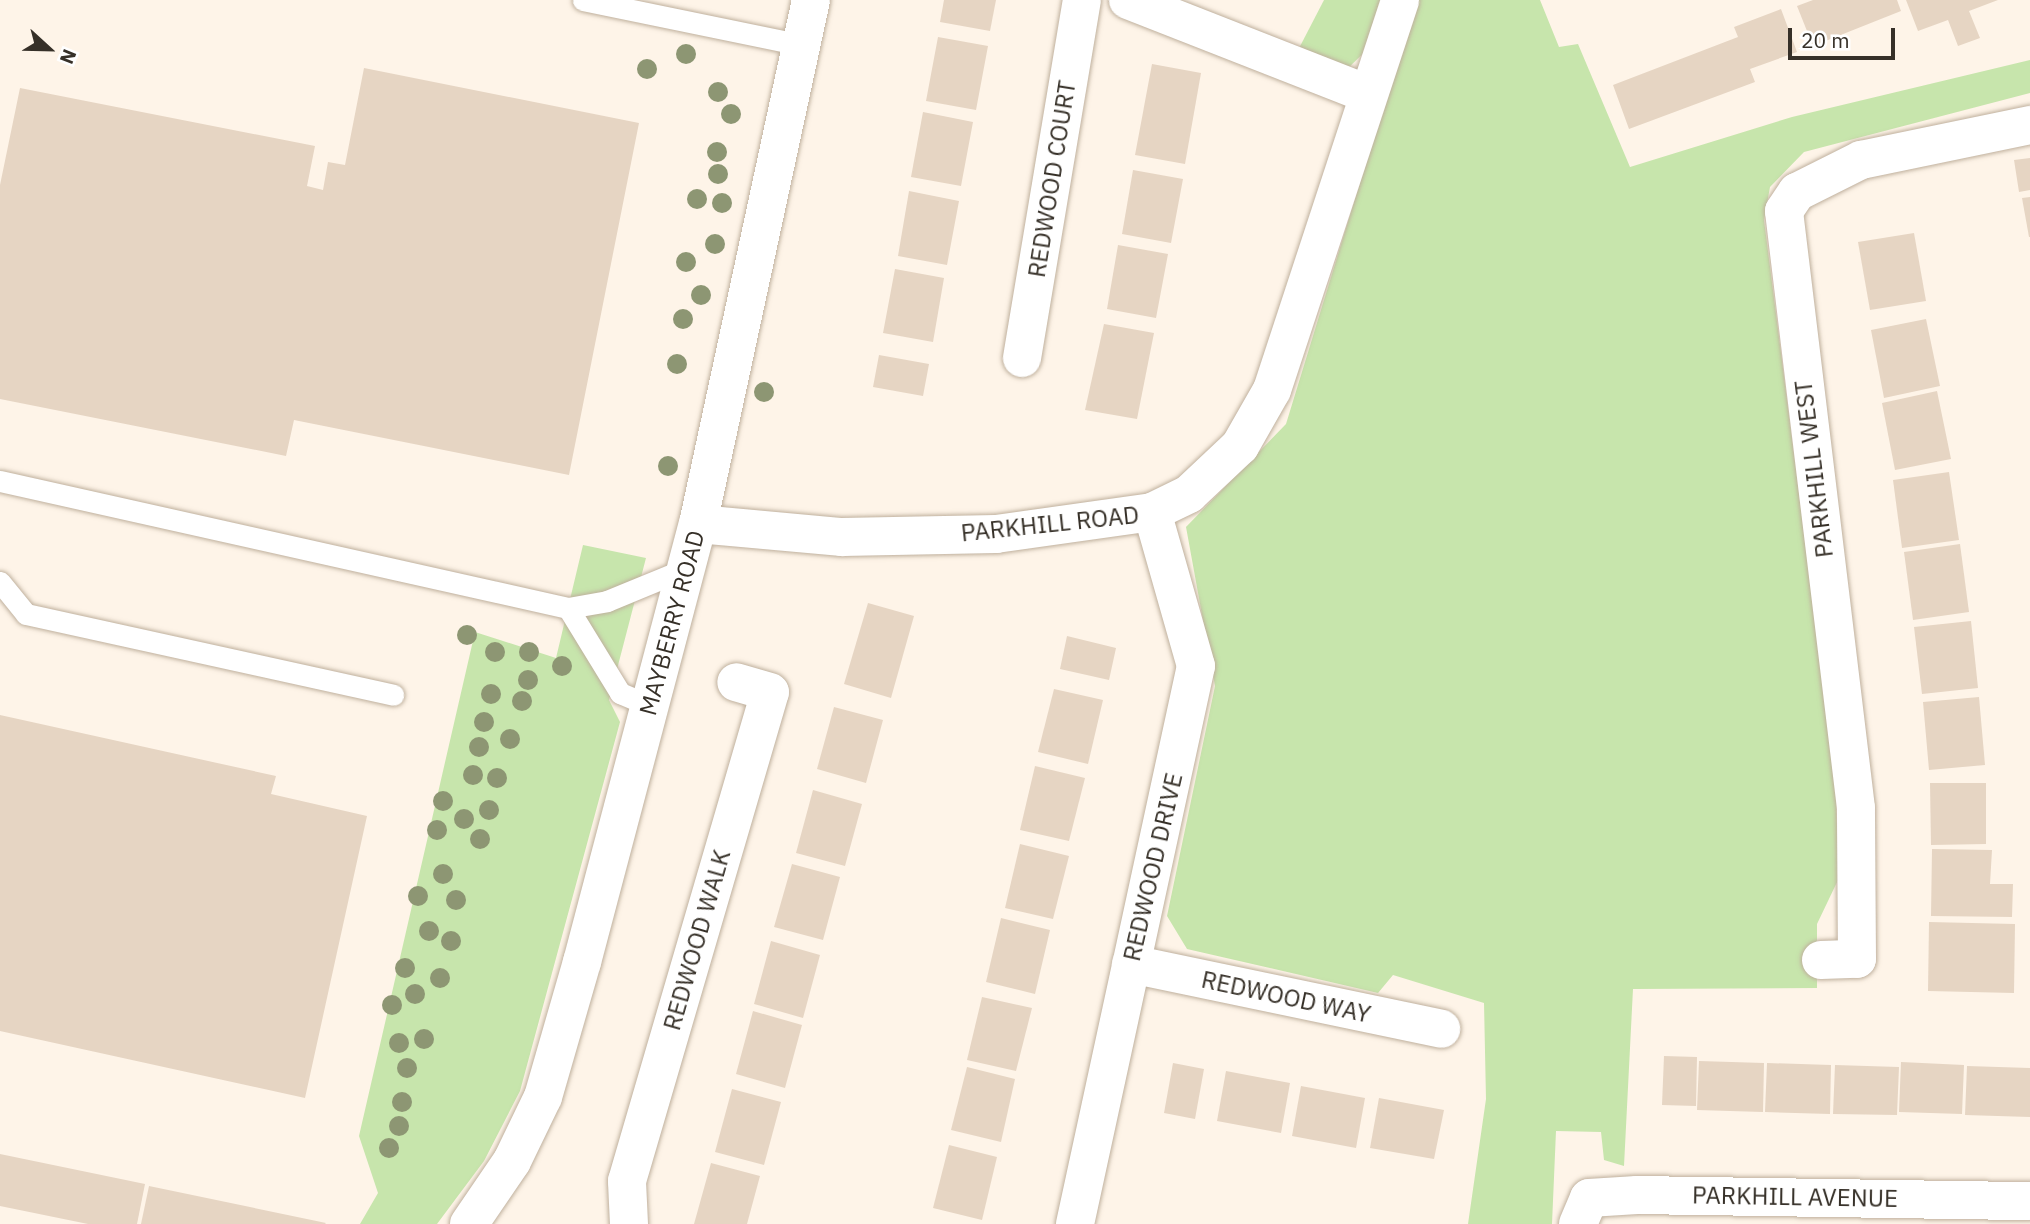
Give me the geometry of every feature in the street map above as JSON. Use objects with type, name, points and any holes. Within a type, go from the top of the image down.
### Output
[{"type":"street","name":"MAYBERRY ROAD","points":[[469,1224],[512,1161],[543,1097],[651,706],[698,524],[811,0]]},
{"type":"street","name":"REDWOOD COURT","points":[[1022,358],[1082,0]]},
{"type":"street","points":[[1128,0],[1368,94]]},
{"type":"street","name":"PARKHILL ROAD","points":[[698,524],[842,537],[996,534],[1152,512],[1189,494],[1240,446],[1272,390],[1400,0]]},
{"type":"street","name":"PARKHILL WEST","points":[[1821,961],[1857,959],[1856,807],[1784,211],[1797,192],[1861,160],[2030,125]]},
{"type":"street","name":"REDWOOD DRIVE","points":[[1075,1224],[1196,666],[1152,512]]},
{"type":"street","name":"REDWOOD WALK","points":[[629,1224],[627,1181],[770,691],[736,682]]},
{"type":"street","name":"REDWOOD WAY","points":[[1131,964],[1441,1029]]},
{"type":"street","name":"PARKHILL AVENUE","points":[[1582,1200],[2030,1201]]},
{"type":"lane","points":[[583,0],[803,45]]},
{"type":"lane","points":[[0,481],[568,608],[607,601],[687,568]]},
{"type":"lane","points":[[0,582],[26,614],[393,695]]},
{"type":"lane","points":[[568,608],[620,693],[651,706]]},
{"type":"green space","points":[[1324,0],[1387,0],[1375,42],[1343,73],[1295,56]]},
{"type":"green space","points":[[1416,0],[1540,0],[1559,47],[1578,44],[1630,167],[1792,117],[2030,60],[2030,93],[1804,152],[1770,187],[1764,220],[1835,775],[1839,878],[1817,924],[1817,988],[1633,989],[1624,1166],[1604,1160],[1601,1132],[1556,1131],[1552,1224],[1468,1224],[1486,1099],[1484,1003],[1393,975],[1378,993],[1187,949],[1167,916],[1215,686],[1186,527],[1286,424]]},
{"type":"green space","points":[[583,545],[646,558],[609,700],[620,722],[520,1091],[484,1161],[437,1224],[360,1224],[378,1193],[359,1136],[475,632],[556,658]]},
{"type":"building","points":[[944,0],[996,0],[990,31],[940,22]]},
{"type":"building","points":[[1813,0],[1897,0],[1901,11],[1813,46],[1797,6]]},
{"type":"building","points":[[1906,0],[1998,0],[1969,11],[1980,38],[1958,46],[1948,20],[1918,31]]},
{"type":"building","points":[[1781,9],[1797,52],[1750,69],[1755,82],[1629,129],[1613,85],[1738,37],[1734,27]]},
{"type":"building","points":[[938,37],[988,46],[976,110],[926,101]]},
{"type":"building","points":[[1152,64],[1201,73],[1185,164],[1135,155]]},
{"type":"building","points":[[364,68],[639,123],[569,475],[294,420],[286,456],[0,399],[0,185],[20,88],[315,146],[307,186],[323,190],[328,162],[345,165]]},
{"type":"building","points":[[923,112],[973,122],[961,186],[911,177]]},
{"type":"building","points":[[2030,158],[2030,190],[2019,192],[2014,160]]},
{"type":"building","points":[[1133,170],[1183,179],[1171,243],[1122,234]]},
{"type":"building","points":[[909,191],[959,201],[947,265],[898,256]]},
{"type":"building","points":[[2030,197],[2030,237],[2029,237],[2022,198]]},
{"type":"building","points":[[1914,233],[1926,301],[1870,310],[1858,242]]},
{"type":"building","points":[[1118,245],[1168,254],[1156,318],[1107,309]]},
{"type":"building","points":[[895,269],[944,278],[933,342],[883,333]]},
{"type":"building","points":[[1926,319],[1940,386],[1884,398],[1871,330]]},
{"type":"building","points":[[1104,324],[1154,333],[1137,419],[1085,410]]},
{"type":"building","points":[[879,355],[929,364],[923,396],[873,387]]},
{"type":"building","points":[[1937,391],[1951,459],[1895,470],[1882,403]]},
{"type":"building","points":[[1949,472],[1959,540],[1902,548],[1893,480]]},
{"type":"building","points":[[1960,544],[1969,612],[1913,620],[1904,552]]},
{"type":"building","points":[[868,603],[914,616],[891,698],[844,684]]},
{"type":"building","points":[[1971,621],[1978,688],[1922,694],[1914,627]]},
{"type":"building","points":[[1067,636],[1116,648],[1109,680],[1060,669]]},
{"type":"building","points":[[1054,689],[1103,700],[1088,764],[1038,752]]},
{"type":"building","points":[[1979,697],[1985,765],[1929,770],[1923,702]]},
{"type":"building","points":[[834,707],[883,720],[866,783],[817,769]]},
{"type":"building","points":[[0,715],[276,776],[271,794],[367,816],[305,1098],[0,1031]]},
{"type":"building","points":[[1035,766],[1085,778],[1069,841],[1020,830]]},
{"type":"building","points":[[1930,783],[1986,783],[1986,844],[1931,845]]},
{"type":"building","points":[[813,790],[862,804],[845,866],[796,853]]},
{"type":"building","points":[[1020,844],[1069,856],[1053,919],[1005,908]]},
{"type":"building","points":[[1932,849],[1992,850],[1990,884],[2013,884],[2012,917],[1931,916]]},
{"type":"building","points":[[792,864],[840,877],[823,940],[774,927]]},
{"type":"building","points":[[1001,918],[1050,930],[1035,994],[986,982]]},
{"type":"building","points":[[1929,922],[2015,924],[2014,993],[1928,991]]},
{"type":"building","points":[[771,941],[820,955],[803,1018],[754,1004]]},
{"type":"building","points":[[982,997],[1032,1008],[1016,1071],[967,1060]]},
{"type":"building","points":[[753,1011],[802,1025],[785,1088],[736,1074]]},
{"type":"building","points":[[1664,1056],[1697,1057],[1696,1106],[1662,1105]]},
{"type":"building","points":[[1699,1061],[1764,1063],[1763,1112],[1697,1110]]},
{"type":"building","points":[[1901,1062],[1964,1065],[1962,1114],[1899,1112]]},
{"type":"building","points":[[1173,1063],[1204,1069],[1195,1119],[1164,1113]]},
{"type":"building","points":[[1767,1063],[1831,1065],[1830,1114],[1765,1112]]},
{"type":"building","points":[[1835,1065],[1899,1067],[1897,1115],[1833,1114]]},
{"type":"building","points":[[1967,1066],[2030,1068],[2030,1117],[1965,1115]]},
{"type":"building","points":[[967,1067],[1015,1079],[1001,1142],[951,1130]]},
{"type":"building","points":[[1226,1071],[1290,1083],[1281,1133],[1217,1121]]},
{"type":"building","points":[[1301,1086],[1365,1098],[1356,1148],[1292,1136]]},
{"type":"building","points":[[732,1089],[781,1102],[764,1165],[715,1152]]},
{"type":"building","points":[[1379,1098],[1444,1110],[1434,1159],[1370,1148]]},
{"type":"building","points":[[949,1145],[997,1157],[982,1220],[933,1208]]},
{"type":"building","points":[[0,1154],[145,1184],[137,1224],[88,1224],[0,1206]]},
{"type":"building","points":[[711,1163],[760,1176],[747,1224],[694,1224]]},
{"type":"building","points":[[149,1186],[326,1223],[141,1224]]}]
